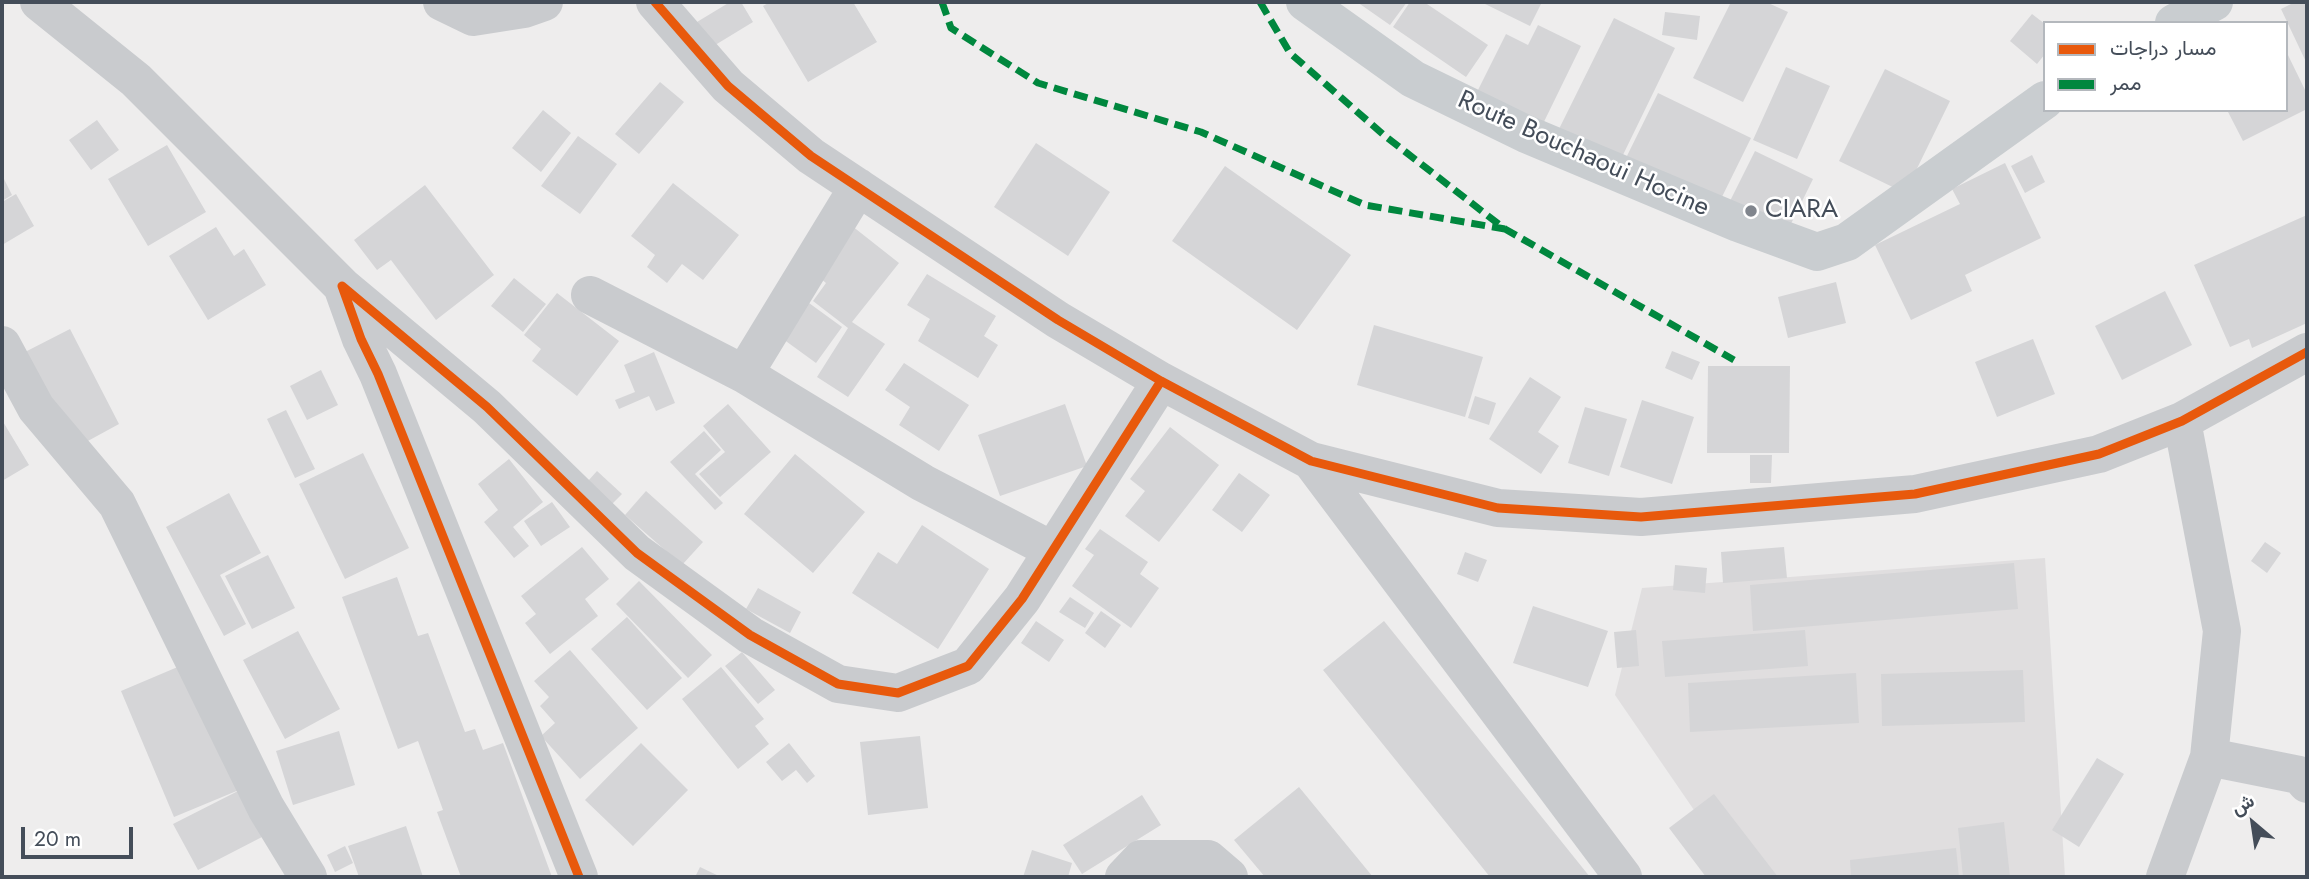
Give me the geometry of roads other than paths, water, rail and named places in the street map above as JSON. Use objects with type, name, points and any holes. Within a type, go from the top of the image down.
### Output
[{"type":"street","points":[[39,2],[136,80],[342,286],[486,407],[637,552],[750,635],[838,684],[898,693],[968,666],[1022,599],[1161,381]]},
{"type":"street","points":[[442,2],[474,17],[524,9],[544,2]]},
{"type":"street","points":[[655,2],[728,86],[811,156],[1058,320],[1161,381],[1311,461],[1498,508],[1641,517],[1915,494],[2099,454],[2182,421],[2307,352]]},
{"type":"street","name":"Route Bouchaoui Hocine","points":[[1306,2],[1413,79],[1463,104],[1525,134],[1738,223],[1817,252],[1847,242],[2043,101]]},
{"type":"street","points":[[2178,21],[2214,2]]},
{"type":"street","points":[[744,374],[858,187]]},
{"type":"street","points":[[342,286],[579,877]]},
{"type":"street","points":[[590,295],[744,374],[923,483],[1052,550]]},
{"type":"street","points":[[2,345],[36,408],[117,504],[267,808],[308,877]]},
{"type":"street","points":[[2165,877],[2209,757],[2221,631],[2182,421]]},
{"type":"street","points":[[1311,461],[1623,877]]},
{"type":"street","points":[[2209,757],[2299,775],[2307,784]]},
{"type":"street","points":[[1124,877],[1141,859],[1208,859],[1229,877]]},
{"type":"place","name":"CIARA","points":[[1751,211]]}]
